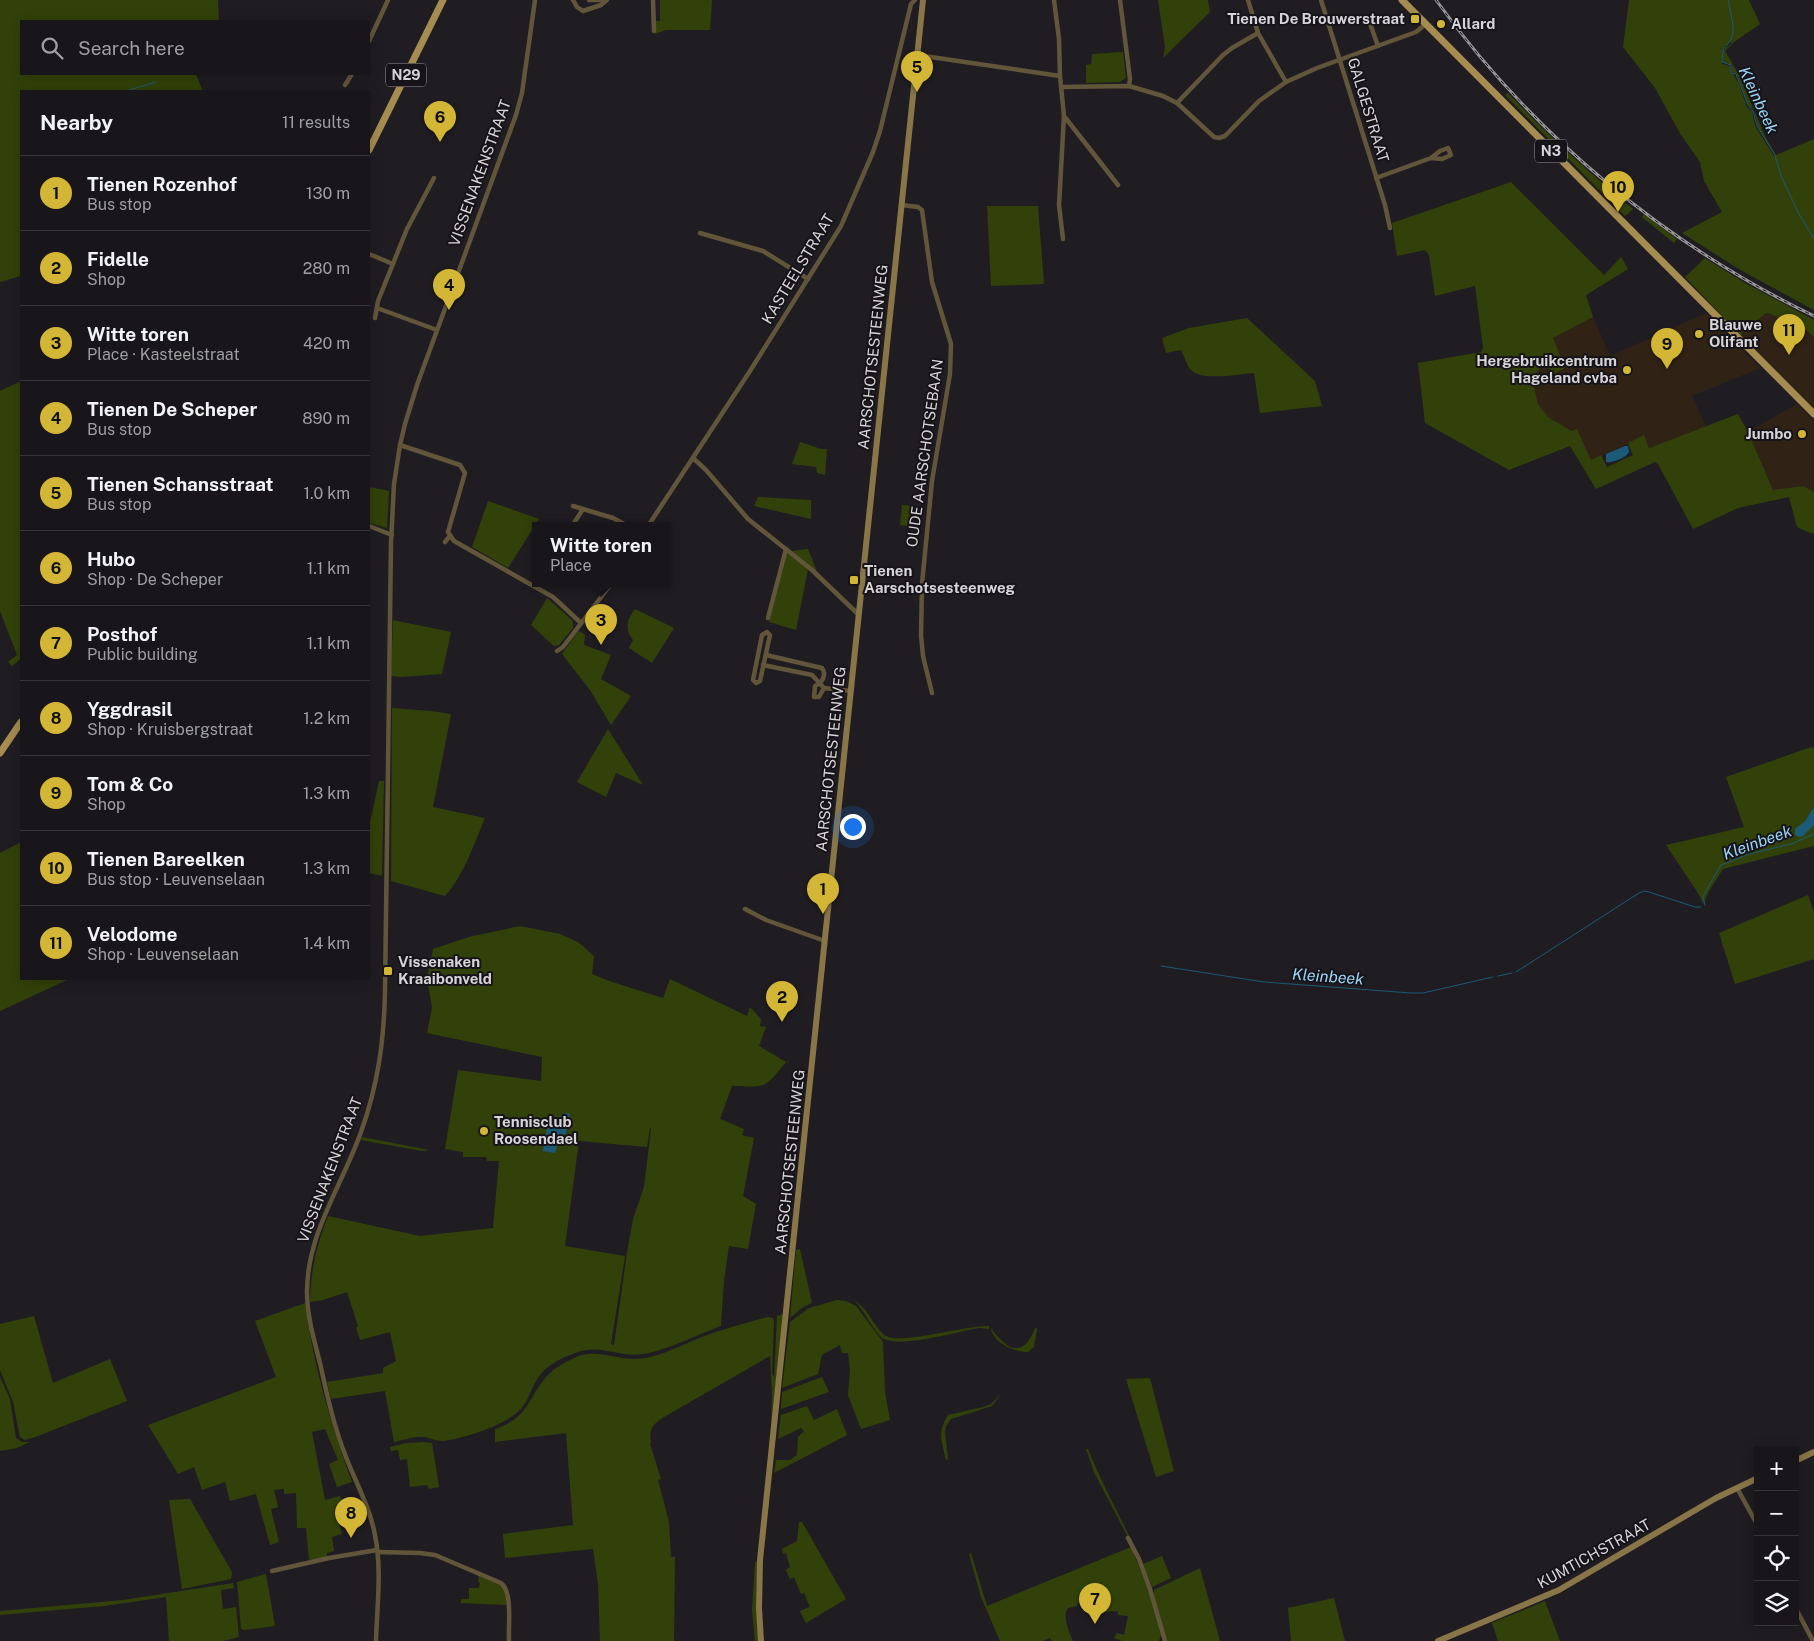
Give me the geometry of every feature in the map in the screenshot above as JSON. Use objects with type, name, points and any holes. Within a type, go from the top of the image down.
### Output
[{"type":"main road","name":"N29","points":[[370,148],[443,0]]},
{"type":"main road","name":"AARSCHOTSESTEENWEG","points":[[762,1641],[759,1608],[760,1560],[923,0]]},
{"type":"main road","name":"N3","points":[[1402,0],[1814,414]]},
{"type":"main road","points":[[0,753],[20,723]]},
{"type":"main road","points":[[1799,1459],[1814,1452]]},
{"type":"main road","name":"KUMTICHSTRAAT","points":[[1438,1641],[1559,1590],[1736,1487],[1754,1480]]},
{"type":"street","points":[[370,39],[388,0]]},
{"type":"street","name":"VISSENAKENSTRAAT","points":[[376,1641],[379,1577],[378,1551],[368,1510],[346,1458],[332,1414],[310,1322],[307,1292],[311,1253],[319,1228],[360,1134],[377,1080],[383,1038],[392,535],[394,484],[400,445],[410,406],[516,115],[522,93],[536,0]]},
{"type":"street","points":[[573,0],[577,7],[583,11],[601,5],[606,0]]},
{"type":"street","points":[[589,0],[606,0]]},
{"type":"street","points":[[653,0],[654,31]]},
{"type":"street","name":"KASTEELSTRAAT","points":[[651,522],[841,226],[873,152],[911,4],[915,0]]},
{"type":"street","points":[[1054,0],[1059,39],[1064,116],[1059,189],[1063,239]]},
{"type":"street","points":[[1120,0],[1130,79],[1129,86]]},
{"type":"street","points":[[1248,0],[1258,33],[1286,82]]},
{"type":"street","name":"GALGESTRAAT","points":[[1321,0],[1385,205],[1390,228]]},
{"type":"street","points":[[1368,18],[1378,46]]},
{"type":"street","points":[[1061,87],[1129,86],[1163,96],[1176,102],[1208,133],[1214,138],[1219,138],[1225,136],[1259,101],[1286,82],[1317,68],[1416,32],[1426,24]]},
{"type":"street","points":[[1176,102],[1222,55],[1258,33]]},
{"type":"street","points":[[917,55],[1060,76]]},
{"type":"street","points":[[345,85],[351,75]]},
{"type":"street","points":[[1064,116],[1118,185]]},
{"type":"street","points":[[1376,178],[1431,158]]},
{"type":"street","points":[[375,318],[393,264],[415,211],[434,178]]},
{"type":"street","name":"OUDE AARSCHOTSEBAAN","points":[[902,205],[918,207],[922,210],[932,282],[951,344],[950,374],[932,481],[922,584],[921,635],[923,656],[932,693]]},
{"type":"street","points":[[700,233],[763,251],[808,279]]},
{"type":"street","points":[[370,254],[393,264]]},
{"type":"street","points":[[377,308],[437,330]]},
{"type":"street","points":[[400,445],[460,465],[464,469],[465,473],[448,526],[450,536],[454,541],[532,582]]},
{"type":"street","points":[[693,458],[706,470],[748,519],[812,570],[859,615]]},
{"type":"street","points":[[573,506],[620,522]]},
{"type":"street","points":[[575,522],[583,509]]},
{"type":"street","points":[[370,526],[392,535]]},
{"type":"street","points":[[445,542],[450,536]]},
{"type":"street","points":[[768,618],[786,549]]},
{"type":"street","points":[[539,587],[581,623]]},
{"type":"street","points":[[557,651],[563,647],[609,587]]},
{"type":"street","points":[[766,632],[770,636],[764,665],[760,681],[756,683],[753,680],[762,635],[766,632]]},
{"type":"street","points":[[766,655],[822,668],[824,671],[822,686]]},
{"type":"street","points":[[764,665],[812,675],[822,686],[851,692]]},
{"type":"street","points":[[745,909],[766,920],[825,942]]},
{"type":"street","points":[[1736,1487],[1754,1519]]},
{"type":"street","points":[[1128,1538],[1147,1580],[1165,1641]]},
{"type":"street","points":[[272,1571],[329,1558],[378,1551],[435,1555],[501,1583],[506,1589],[508,1598],[508,1641]]},
{"type":"street","points":[[1799,1615],[1813,1641]]},
{"type":"shaded area","points":[[1706,313],[1760,368],[1692,396],[1706,426],[1649,448],[1644,436],[1591,461],[1577,430],[1573,431],[1548,417],[1538,404],[1532,379],[1540,368],[1548,365],[1553,338],[1578,324],[1593,317],[1610,356]]},
{"type":"shaded area","points":[[1766,313],[1781,319],[1798,334],[1803,329],[1814,337],[1814,409],[1740,335]]},
{"type":"shaded area","points":[[1797,404],[1814,421],[1814,492],[1803,486],[1773,490],[1748,432]]},
{"type":"green space","points":[[0,0],[218,0],[219,20],[20,20],[20,75],[196,75],[203,90],[20,90],[20,276],[0,282]]},
{"type":"green space","points":[[660,0],[712,0],[710,30],[666,30],[655,34],[655,21],[660,21]]},
{"type":"green space","points":[[1158,0],[1208,0],[1210,12],[1163,58],[1165,47]]},
{"type":"green space","points":[[1629,0],[1749,0],[1760,24],[1734,42],[1725,51],[1739,75],[1754,110],[1766,138],[1776,155],[1814,139],[1814,310],[1742,271],[1682,233],[1722,212],[1704,181],[1700,162],[1681,135],[1655,88],[1623,47]],"holes":[[[1730,42],[1732,43],[1723,50],[1723,62],[1732,65],[1732,72],[1737,75],[1748,105],[1754,110],[1758,127],[1774,156],[1755,126],[1752,111],[1747,107],[1739,84],[1731,73],[1730,66],[1722,64],[1722,49]]]},
{"type":"green space","points":[[1123,52],[1126,78],[1120,82],[1086,83],[1086,65],[1091,64],[1092,54]]},
{"type":"green space","points":[[1508,93],[1568,152],[1633,209],[1625,216],[1505,95]]},
{"type":"green space","points":[[1511,182],[1604,275],[1621,257],[1628,269],[1586,295],[1593,317],[1553,338],[1565,368],[1554,374],[1547,365],[1540,368],[1532,379],[1538,404],[1548,417],[1572,431],[1577,429],[1591,460],[1601,455],[1607,467],[1633,455],[1628,443],[1644,435],[1649,448],[1738,414],[1748,432],[1773,490],[1803,486],[1814,492],[1814,532],[1812,534],[1797,527],[1789,497],[1738,508],[1693,529],[1658,464],[1655,462],[1596,489],[1570,446],[1509,470],[1425,423],[1418,363],[1481,352],[1483,348],[1475,286],[1435,296],[1429,255],[1425,250],[1397,256],[1392,223]]},
{"type":"green space","points":[[987,206],[1038,206],[1044,284],[991,286]]},
{"type":"green space","points":[[1644,214],[1677,239],[1674,243],[1642,217]]},
{"type":"green space","points":[[1705,258],[1745,283],[1814,320],[1814,337],[1804,329],[1799,334],[1780,318],[1766,313],[1740,335],[1685,277]]},
{"type":"green space","points":[[1247,318],[1315,381],[1322,406],[1260,413],[1254,373],[1205,376],[1192,371],[1181,350],[1166,353],[1162,338],[1189,328]]},
{"type":"green space","points":[[20,381],[20,660],[12,666],[8,662],[17,655],[0,611],[0,391]]},
{"type":"green space","points":[[800,442],[821,449],[827,449],[825,475],[817,473],[816,467],[792,464]]},
{"type":"green space","points":[[370,487],[389,491],[387,528],[370,523]]},
{"type":"green space","points":[[758,497],[811,500],[811,519],[754,506]]},
{"type":"green space","points":[[488,501],[539,519],[537,522],[532,522],[532,530],[508,568],[472,547]]},
{"type":"green space","points":[[902,505],[914,506],[912,527],[900,525]]},
{"type":"green space","points":[[808,549],[816,569],[816,572],[791,551]]},
{"type":"green space","points":[[787,553],[808,569],[796,630],[769,622]]},
{"type":"green space","points":[[547,598],[573,621],[573,628],[559,645],[554,646],[531,625]]},
{"type":"green space","points":[[635,609],[674,628],[652,663],[629,648],[633,640],[628,632],[628,624]]},
{"type":"green space","points":[[393,620],[451,632],[442,674],[391,676]]},
{"type":"green space","points":[[578,631],[585,634],[584,645],[611,655],[601,679],[631,696],[611,725],[590,690],[562,654]]},
{"type":"green space","points":[[392,708],[451,714],[433,807],[485,818],[473,849],[458,879],[445,896],[391,881]]},
{"type":"green space","points":[[608,729],[643,785],[616,773],[606,797],[577,782]]},
{"type":"green space","points":[[1811,747],[1814,748],[1814,846],[1723,869],[1703,904],[1698,893],[1666,845],[1744,827],[1726,777]]},
{"type":"green space","points":[[379,781],[384,781],[382,876],[370,873],[370,822]]},
{"type":"green space","points":[[20,843],[20,980],[67,980],[0,1011],[0,853]]},
{"type":"green space","points":[[1808,895],[1814,912],[1814,959],[1735,984],[1719,933]]},
{"type":"green space","points":[[520,926],[560,934],[578,942],[594,956],[592,974],[609,981],[663,998],[670,979],[747,1016],[750,1007],[761,1019],[760,1026],[766,1027],[759,1046],[786,1062],[764,1084],[759,1086],[732,1086],[720,1119],[744,1129],[742,1135],[754,1138],[743,1196],[756,1204],[748,1249],[729,1246],[721,1326],[672,1346],[643,1354],[634,1355],[601,1350],[584,1350],[575,1353],[547,1367],[537,1380],[523,1406],[507,1420],[460,1438],[438,1441],[421,1437],[394,1442],[385,1391],[331,1399],[327,1382],[383,1373],[383,1368],[396,1361],[390,1332],[360,1340],[356,1328],[358,1326],[347,1292],[310,1302],[313,1268],[317,1248],[328,1216],[420,1236],[493,1228],[499,1161],[487,1161],[486,1157],[463,1157],[463,1152],[445,1149],[458,1070],[541,1081],[542,1057],[427,1033],[432,1008],[427,977],[433,949],[469,937]],"holes":[[[570,1114],[566,1134],[560,1136],[557,1118]],[[650,1128],[644,1187],[633,1219],[614,1345],[611,1344],[625,1256],[565,1246],[579,1141],[647,1147]]]},
{"type":"green space","points":[[362,1137],[429,1150],[422,1151],[361,1140]]},
{"type":"green space","points":[[800,1249],[812,1303],[803,1307],[790,1318],[796,1250]]},
{"type":"green space","points":[[837,1300],[846,1301],[856,1306],[883,1342],[885,1392],[890,1420],[861,1429],[848,1395],[850,1370],[848,1353],[842,1353],[840,1345],[822,1355],[818,1374],[782,1388],[790,1322],[809,1308]]},
{"type":"green space","points":[[855,1301],[860,1304],[886,1336],[894,1338],[919,1337],[989,1326],[989,1329],[979,1328],[912,1341],[887,1340],[880,1336]]},
{"type":"green space","points":[[305,1303],[308,1326],[324,1394],[352,1482],[337,1487],[329,1464],[338,1460],[325,1429],[312,1432],[325,1500],[340,1496],[347,1510],[350,1509],[352,1513],[337,1517],[342,1534],[332,1537],[334,1551],[327,1553],[327,1557],[309,1560],[306,1528],[297,1528],[296,1493],[284,1494],[284,1489],[274,1490],[278,1507],[271,1509],[279,1542],[270,1545],[256,1494],[230,1501],[225,1482],[202,1490],[194,1467],[178,1474],[148,1425],[276,1377],[255,1321]]},
{"type":"green space","points":[[783,1314],[771,1428],[770,1356],[664,1417],[651,1430],[650,1444],[661,1479],[658,1480],[669,1522],[671,1557],[675,1557],[674,1641],[600,1641],[598,1584],[593,1549],[505,1558],[503,1534],[573,1525],[566,1433],[495,1442],[495,1429],[516,1418],[527,1406],[549,1374],[574,1358],[589,1354],[626,1359],[651,1357],[710,1334],[768,1317],[773,1318],[774,1323],[772,1373],[774,1377],[777,1316]]},
{"type":"green space","points":[[34,1316],[53,1383],[110,1359],[127,1401],[38,1436],[25,1440],[20,1437],[13,1402],[0,1370],[0,1324]]},
{"type":"green space","points":[[991,1328],[1008,1345],[1018,1348],[1026,1344],[1035,1328],[1037,1329],[1034,1347],[1028,1352],[1022,1352],[1005,1346],[996,1338]]},
{"type":"green space","points":[[0,1377],[10,1399],[16,1438],[22,1442],[30,1442],[17,1448],[0,1451]]},
{"type":"green space","points":[[822,1377],[829,1392],[781,1409],[782,1392]]},
{"type":"green space","points":[[1150,1378],[1174,1471],[1156,1477],[1126,1379]]},
{"type":"green space","points":[[1001,1394],[992,1406],[951,1419],[946,1426],[945,1433],[948,1459],[946,1460],[941,1432],[948,1415],[991,1404]]},
{"type":"green space","points":[[807,1406],[814,1420],[837,1409],[847,1435],[774,1473],[776,1460],[790,1460],[797,1455],[798,1437],[804,1431],[801,1428],[778,1439],[781,1415]]},
{"type":"green space","points":[[406,1443],[432,1443],[439,1487],[429,1489],[427,1485],[410,1487],[407,1459],[400,1460],[398,1450],[391,1451],[390,1447]]},
{"type":"green space","points":[[1086,1449],[1088,1449],[1132,1545],[1094,1472]]},
{"type":"green space","points":[[190,1499],[232,1572],[231,1579],[182,1589],[169,1500]]},
{"type":"green space","points":[[799,1522],[802,1522],[846,1599],[806,1623],[800,1611],[810,1607],[804,1593],[801,1594],[794,1577],[790,1579],[786,1570],[790,1567],[786,1553],[783,1554],[782,1549],[797,1541]]},
{"type":"green space","points":[[1131,1547],[1148,1588],[1161,1635],[1159,1641],[1122,1641],[1114,1638],[1117,1633],[1124,1635],[1128,1616],[1118,1615],[1118,1611],[1097,1612],[1093,1607],[1088,1609],[1078,1602],[1077,1606],[1068,1608],[1066,1612],[1067,1624],[1073,1641],[1052,1641],[1050,1638],[1043,1641],[1000,1641],[981,1597],[969,1554],[971,1553],[987,1606]]},
{"type":"green space","points":[[1162,1556],[1171,1578],[1152,1587],[1143,1564]]},
{"type":"green space","points":[[758,1561],[756,1594],[759,1641],[755,1641],[752,1610],[755,1562]]},
{"type":"green space","points":[[1200,1568],[1220,1641],[1166,1641],[1154,1597],[1154,1590]]},
{"type":"green space","points":[[266,1574],[275,1626],[243,1630],[241,1628],[237,1582]]},
{"type":"green space","points":[[479,1574],[499,1583],[505,1588],[507,1605],[461,1603],[461,1599],[469,1599],[469,1588],[479,1588]]},
{"type":"green space","points":[[233,1583],[234,1588],[221,1590],[223,1609],[236,1607],[239,1637],[223,1641],[169,1641],[166,1597],[104,1606],[0,1615],[0,1611],[123,1600]]},
{"type":"green space","points":[[1334,1598],[1345,1641],[1291,1641],[1288,1608]]},
{"type":"green space","points":[[1545,1601],[1560,1641],[1498,1641],[1492,1623]]},
{"type":"water","points":[[1628,446],[1629,452],[1625,456],[1616,461],[1606,462],[1606,454]]},
{"type":"water","points":[[1814,807],[1814,825],[1803,836],[1795,835],[1795,829],[1805,821]]},
{"type":"water","points":[[566,1113],[570,1114],[566,1134],[560,1136],[555,1153],[543,1151],[547,1127]]},
{"type":"waterway","name":"Kleinbeek","points":[[1728,0],[1733,32],[1728,44],[1723,49],[1722,62],[1731,65],[1731,73],[1736,74],[1748,105],[1753,111],[1757,126],[1775,155],[1781,176],[1798,212],[1814,239]]},
{"type":"waterway","points":[[129,90],[156,82]]},
{"type":"waterway","name":"Kleinbeek","points":[[1705,905],[1703,896],[1721,865],[1749,854],[1791,844],[1814,834]]},
{"type":"waterway","name":"Kleinbeek","points":[[1516,972],[1644,891],[1695,907],[1701,907]]},
{"type":"waterway","name":"Kleinbeek","points":[[1161,966],[1264,982],[1411,993],[1423,993],[1493,977]]},
{"type":"waterway","name":"Kleinbeek","points":[[1498,976],[1512,973]]},
{"type":"railway","points":[[1436,0],[1474,49],[1515,96],[1559,140],[1605,181],[1654,220],[1706,255],[1759,287],[1814,316]]},
{"type":"place","name":"Tienen De Brouwerstraat","points":[[1415,19]]},
{"type":"place","name":"Allard","points":[[1441,24]]},
{"type":"place","name":"Tienen Schansstraat","points":[[917,92]]},
{"type":"place","name":"Hubo","points":[[440,142]]},
{"type":"place","name":"Tienen Bareelken","points":[[1618,212]]},
{"type":"place","name":"Tienen De Scheper","points":[[449,310]]},
{"type":"place","name":"Blauwe Olifant","points":[[1699,334]]},
{"type":"place","name":"Velodome","points":[[1789,355]]},
{"type":"place","name":"Tom & Co","points":[[1667,369]]},
{"type":"place","name":"Hergebruikcentrum Hageland cvba","points":[[1627,370]]},
{"type":"place","name":"Jumbo","points":[[1802,434]]},
{"type":"place","name":"Tienen Aarschotsesteenweg","points":[[854,580]]},
{"type":"place","name":"Witte toren","points":[[601,645]]},
{"type":"place","name":"Tienen Rozenhof","points":[[823,914]]},
{"type":"place","name":"Vissenaken Kraaibonveld","points":[[388,971]]},
{"type":"place","name":"Fidelle","points":[[782,1022]]},
{"type":"place","name":"Tennisclub Roosendael","points":[[484,1131]]},
{"type":"place","name":"Yggdrasil","points":[[351,1538]]},
{"type":"place","name":"Posthof","points":[[1095,1624]]}]
